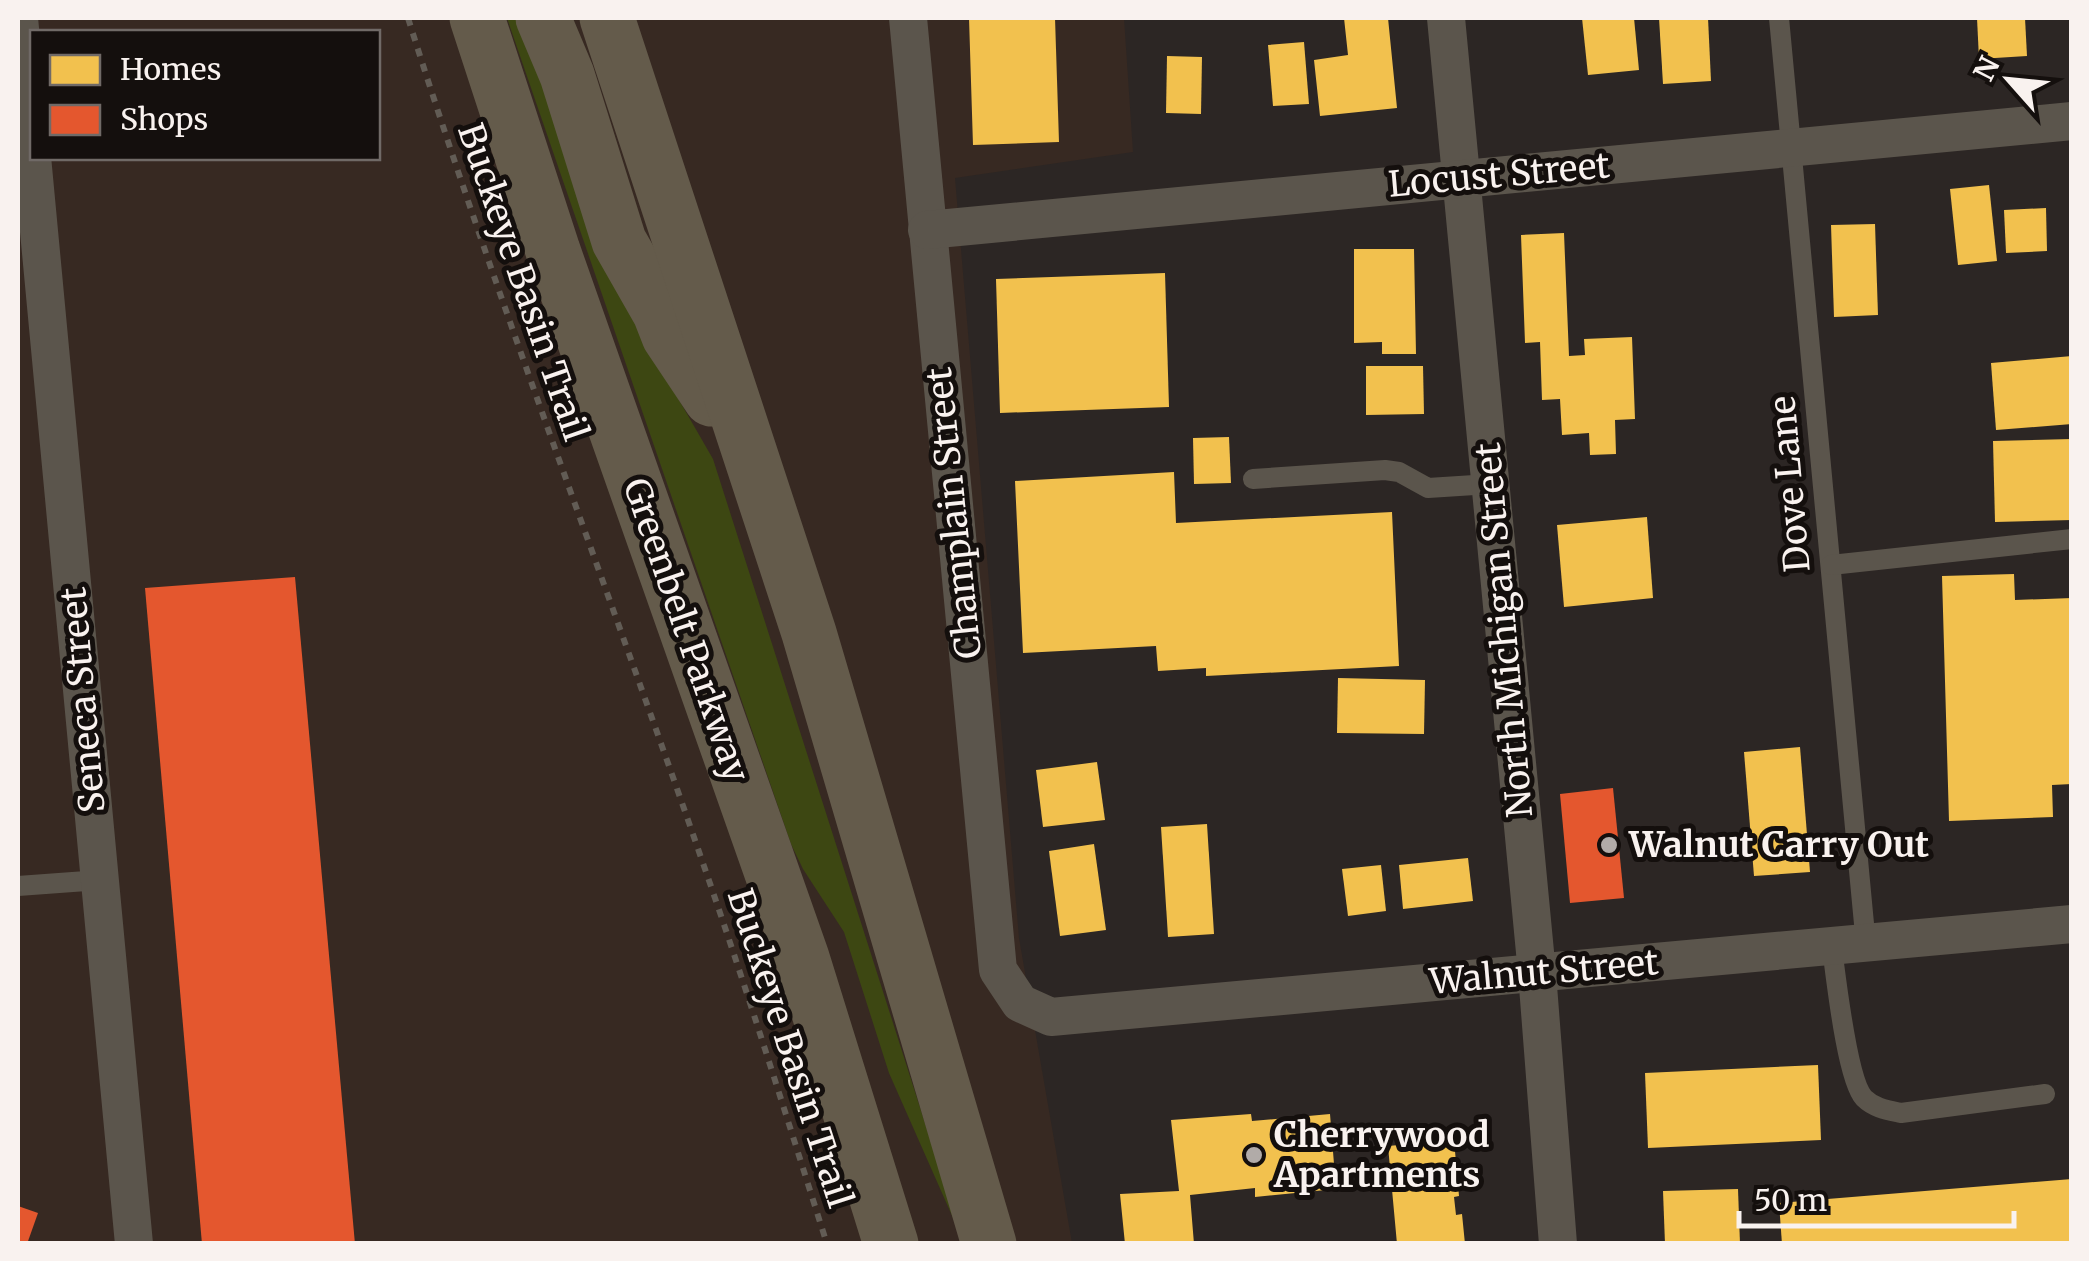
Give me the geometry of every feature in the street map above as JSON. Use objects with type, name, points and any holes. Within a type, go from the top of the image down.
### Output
[{"type":"main road","name":"Greenbelt Parkway","points":[[478,18],[553,252],[802,958],[891,1244]]},
{"type":"main road","points":[[543,18],[568,75],[620,240],[669,336],[750,455]]},
{"type":"main road","points":[[607,18],[808,633],[989,1244]]},
{"type":"street","name":"Seneca Street","points":[[19,18],[30,135]]},
{"type":"street","name":"Champlain Street","points":[[908,18],[998,970],[1020,1003]]},
{"type":"street","name":"North Michigan Street","points":[[1446,18],[1537,973],[1558,1244]]},
{"type":"street","name":"Locust Street","points":[[927,230],[2072,121]]},
{"type":"street","name":"Seneca Street","points":[[32,160],[134,1244]]},
{"type":"street","name":"Walnut Street","points":[[1020,1003],[1051,1017],[2072,924]]},
{"type":"lane","name":"Dove Lane","points":[[1779,18],[1831,565],[1849,946],[1848,1050],[1861,1096],[1878,1108],[1901,1113],[2045,1094]]},
{"type":"lane","points":[[1253,479],[1386,470],[1400,472],[1428,488],[1490,484]]},
{"type":"lane","points":[[1831,565],[2072,539]]},
{"type":"lane","points":[[18,886],[100,880]]},
{"type":"path","name":"Buckeye Basin Trail","points":[[408,18],[443,130],[705,869],[827,1244]]},
{"type":"shaded area","points":[[18,18],[1124,18],[1133,152],[955,178],[1019,938],[1072,1243],[18,1243]]},
{"type":"green space","points":[[507,18],[520,18],[679,400],[713,459],[961,1236],[889,1073],[844,932],[791,844]]},
{"type":"building: Homes","points":[[969,18],[1055,18],[1059,142],[973,145]]},
{"type":"building: Homes","points":[[1344,18],[1388,18],[1397,108],[1320,116],[1314,60],[1348,55]]},
{"type":"building: Homes","points":[[1582,18],[1634,18],[1639,70],[1588,75]]},
{"type":"building: Homes","points":[[1659,18],[1708,18],[1711,81],[1663,84]]},
{"type":"building: Homes","points":[[1977,18],[2025,18],[2027,56],[1979,59]]},
{"type":"building: Homes","points":[[1304,42],[1309,104],[1273,106],[1268,45]]},
{"type":"building: Homes","points":[[1167,56],[1202,57],[1201,114],[1166,113]]},
{"type":"building: Homes","points":[[1989,185],[1997,261],[1958,265],[1950,189]]},
{"type":"building: Homes","points":[[2046,208],[2047,251],[2006,253],[2004,210]]},
{"type":"building: Homes","points":[[1875,224],[1878,315],[1834,317],[1831,225]]},
{"type":"building: Homes","points":[[1564,233],[1569,356],[1585,355],[1584,339],[1632,337],[1635,419],[1615,420],[1616,454],[1590,455],[1589,433],[1562,435],[1560,399],[1542,400],[1540,342],[1525,343],[1521,235]]},
{"type":"building: Homes","points":[[1354,249],[1414,249],[1416,354],[1382,354],[1382,342],[1354,343]]},
{"type":"building: Homes","points":[[1165,273],[1169,407],[1000,413],[996,279]]},
{"type":"building: Homes","points":[[2072,356],[2072,424],[1996,430],[1991,363]]},
{"type":"building: Homes","points":[[1366,366],[1423,366],[1424,414],[1366,415]]},
{"type":"building: Homes","points":[[1229,437],[1231,483],[1194,484],[1193,438]]},
{"type":"building: Homes","points":[[2072,439],[2072,520],[1995,522],[1993,441]]},
{"type":"building: Homes","points":[[1174,472],[1176,523],[1392,512],[1399,666],[1206,676],[1206,668],[1158,671],[1156,646],[1023,653],[1015,481]]},
{"type":"building: Homes","points":[[1647,517],[1653,598],[1564,607],[1557,525]]},
{"type":"building: Homes","points":[[2014,574],[2015,600],[2072,598],[2072,784],[2052,785],[2053,817],[1949,821],[1942,576]]},
{"type":"building: Homes","points":[[1338,678],[1425,680],[1424,734],[1337,733]]},
{"type":"building: Homes","points":[[1800,747],[1810,872],[1754,876],[1744,752]]},
{"type":"building: Homes","points":[[1097,762],[1105,820],[1043,827],[1036,770]]},
{"type":"building: Homes","points":[[1207,824],[1214,934],[1168,937],[1161,827]]},
{"type":"building: Homes","points":[[1094,844],[1106,930],[1060,936],[1049,851]]},
{"type":"building: Homes","points":[[1468,858],[1473,901],[1403,909],[1399,865]]},
{"type":"building: Homes","points":[[1381,865],[1386,911],[1348,916],[1342,869]]},
{"type":"building: Homes","points":[[1818,1065],[1821,1140],[1648,1148],[1645,1073]]},
{"type":"building: Homes","name":"Cherrywood Apartments","points":[[1251,1114],[1252,1121],[1330,1114],[1336,1189],[1255,1197],[1255,1188],[1190,1195],[1194,1244],[1125,1244],[1120,1194],[1179,1191],[1171,1120]]},
{"type":"building: Homes","name":"Cherrywood Apartments","points":[[1454,1140],[1459,1196],[1454,1197],[1456,1215],[1462,1214],[1465,1244],[1397,1244],[1388,1146]]},
{"type":"building: Homes","points":[[2072,1179],[2072,1244],[1782,1244],[1779,1203]]},
{"type":"building: Homes","points":[[1738,1189],[1740,1244],[1665,1244],[1663,1191]]},
{"type":"building: Shops","points":[[295,577],[355,1244],[202,1244],[145,588]]},
{"type":"building: Shops","points":[[1613,788],[1624,898],[1570,903],[1560,794]]},
{"type":"building: Shops","points":[[18,1206],[38,1213],[27,1244],[18,1244]]},
{"type":"place","name":"Walnut Carry Out","points":[[1609,845]]},
{"type":"place","name":"Cherrywood Apartments","points":[[1254,1155]]}]
